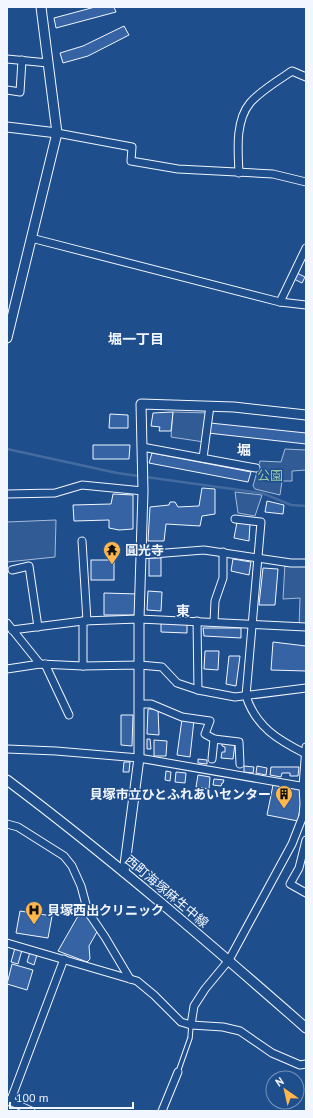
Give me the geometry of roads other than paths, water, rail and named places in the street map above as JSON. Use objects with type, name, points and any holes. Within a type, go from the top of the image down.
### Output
[{"type":"street","points":[[7,338],[57,133],[41,7]]},
{"type":"street","points":[[7,59],[48,63]]},
{"type":"street","points":[[7,90],[20,92],[22,60]]},
{"type":"street","points":[[238,173],[238,142],[241,120],[249,104],[256,97],[292,71],[306,77]]},
{"type":"street","points":[[7,127],[57,133],[132,147],[131,161],[178,170],[273,174],[306,182]]},
{"type":"street","points":[[31,238],[280,302],[306,305]]},
{"type":"street","points":[[280,302],[306,248]]},
{"type":"street","points":[[124,872],[139,758],[139,619],[143,490],[141,404],[234,407],[306,415]]},
{"type":"street","points":[[203,458],[210,406]]},
{"type":"street","points":[[142,447],[256,468]]},
{"type":"street","points":[[7,494],[56,494],[82,485],[143,490]]},
{"type":"street","points":[[191,1025],[194,1006],[205,989],[229,960],[297,833],[304,804],[306,752],[269,733],[249,706],[246,696],[261,522],[235,519]]},
{"type":"street","points":[[82,541],[85,621],[83,666]]},
{"type":"street","points":[[140,554],[204,550],[291,563],[306,563]]},
{"type":"street","points":[[214,622],[215,601],[223,578],[223,552]]},
{"type":"street","points":[[12,570],[29,566],[38,627]]},
{"type":"street","points":[[12,630],[85,621],[139,619],[306,627]]},
{"type":"street","points":[[197,621],[198,690]]},
{"type":"street","points":[[7,623],[42,664],[68,715]]},
{"type":"street","points":[[7,669],[42,664],[83,666],[140,664],[162,667],[177,683],[198,690],[234,697],[306,688]]},
{"type":"street","points":[[140,704],[151,704],[182,717],[210,721],[205,734],[214,739],[239,742],[240,764]]},
{"type":"street","points":[[212,759],[214,739]]},
{"type":"street","points":[[7,749],[56,751],[139,758],[304,786]]},
{"type":"street","name":"西町海塚麻生中線","points":[[7,780],[124,872],[229,960],[306,1028]]},
{"type":"street","points":[[7,824],[18,827],[64,856],[72,866],[81,886],[88,912],[130,979]]},
{"type":"street","points":[[297,833],[306,840],[299,868],[290,884],[306,893]]},
{"type":"street","points":[[7,943],[137,981],[154,995],[181,1022],[191,1025],[223,1027],[240,1031],[272,1053],[300,1065],[306,1064]]},
{"type":"street","points":[[31,1111],[9,1101],[64,959]]},
{"type":"street","points":[[162,1111],[178,1072]]},
{"type":"lane","points":[[178,1072],[190,1038],[191,1025]]},
{"type":"waterway","points":[[7,449],[117,473],[262,493],[291,505],[306,506]]},
{"type":"place","name":"圓光寺","points":[[112,565]]},
{"type":"place","name":"貝塚市立ひとふれあいセンター","points":[[284,809]]},
{"type":"place","name":"貝塚西出クリニック","points":[[34,925]]},
{"type":"district","name":"堀一丁目","points":[[136,339]]},
{"type":"district","name":"堀","points":[[244,450]]},
{"type":"district","name":"東","points":[[183,611]]},
{"type":"park label","name":"公園","points":[[270,475]]}]
